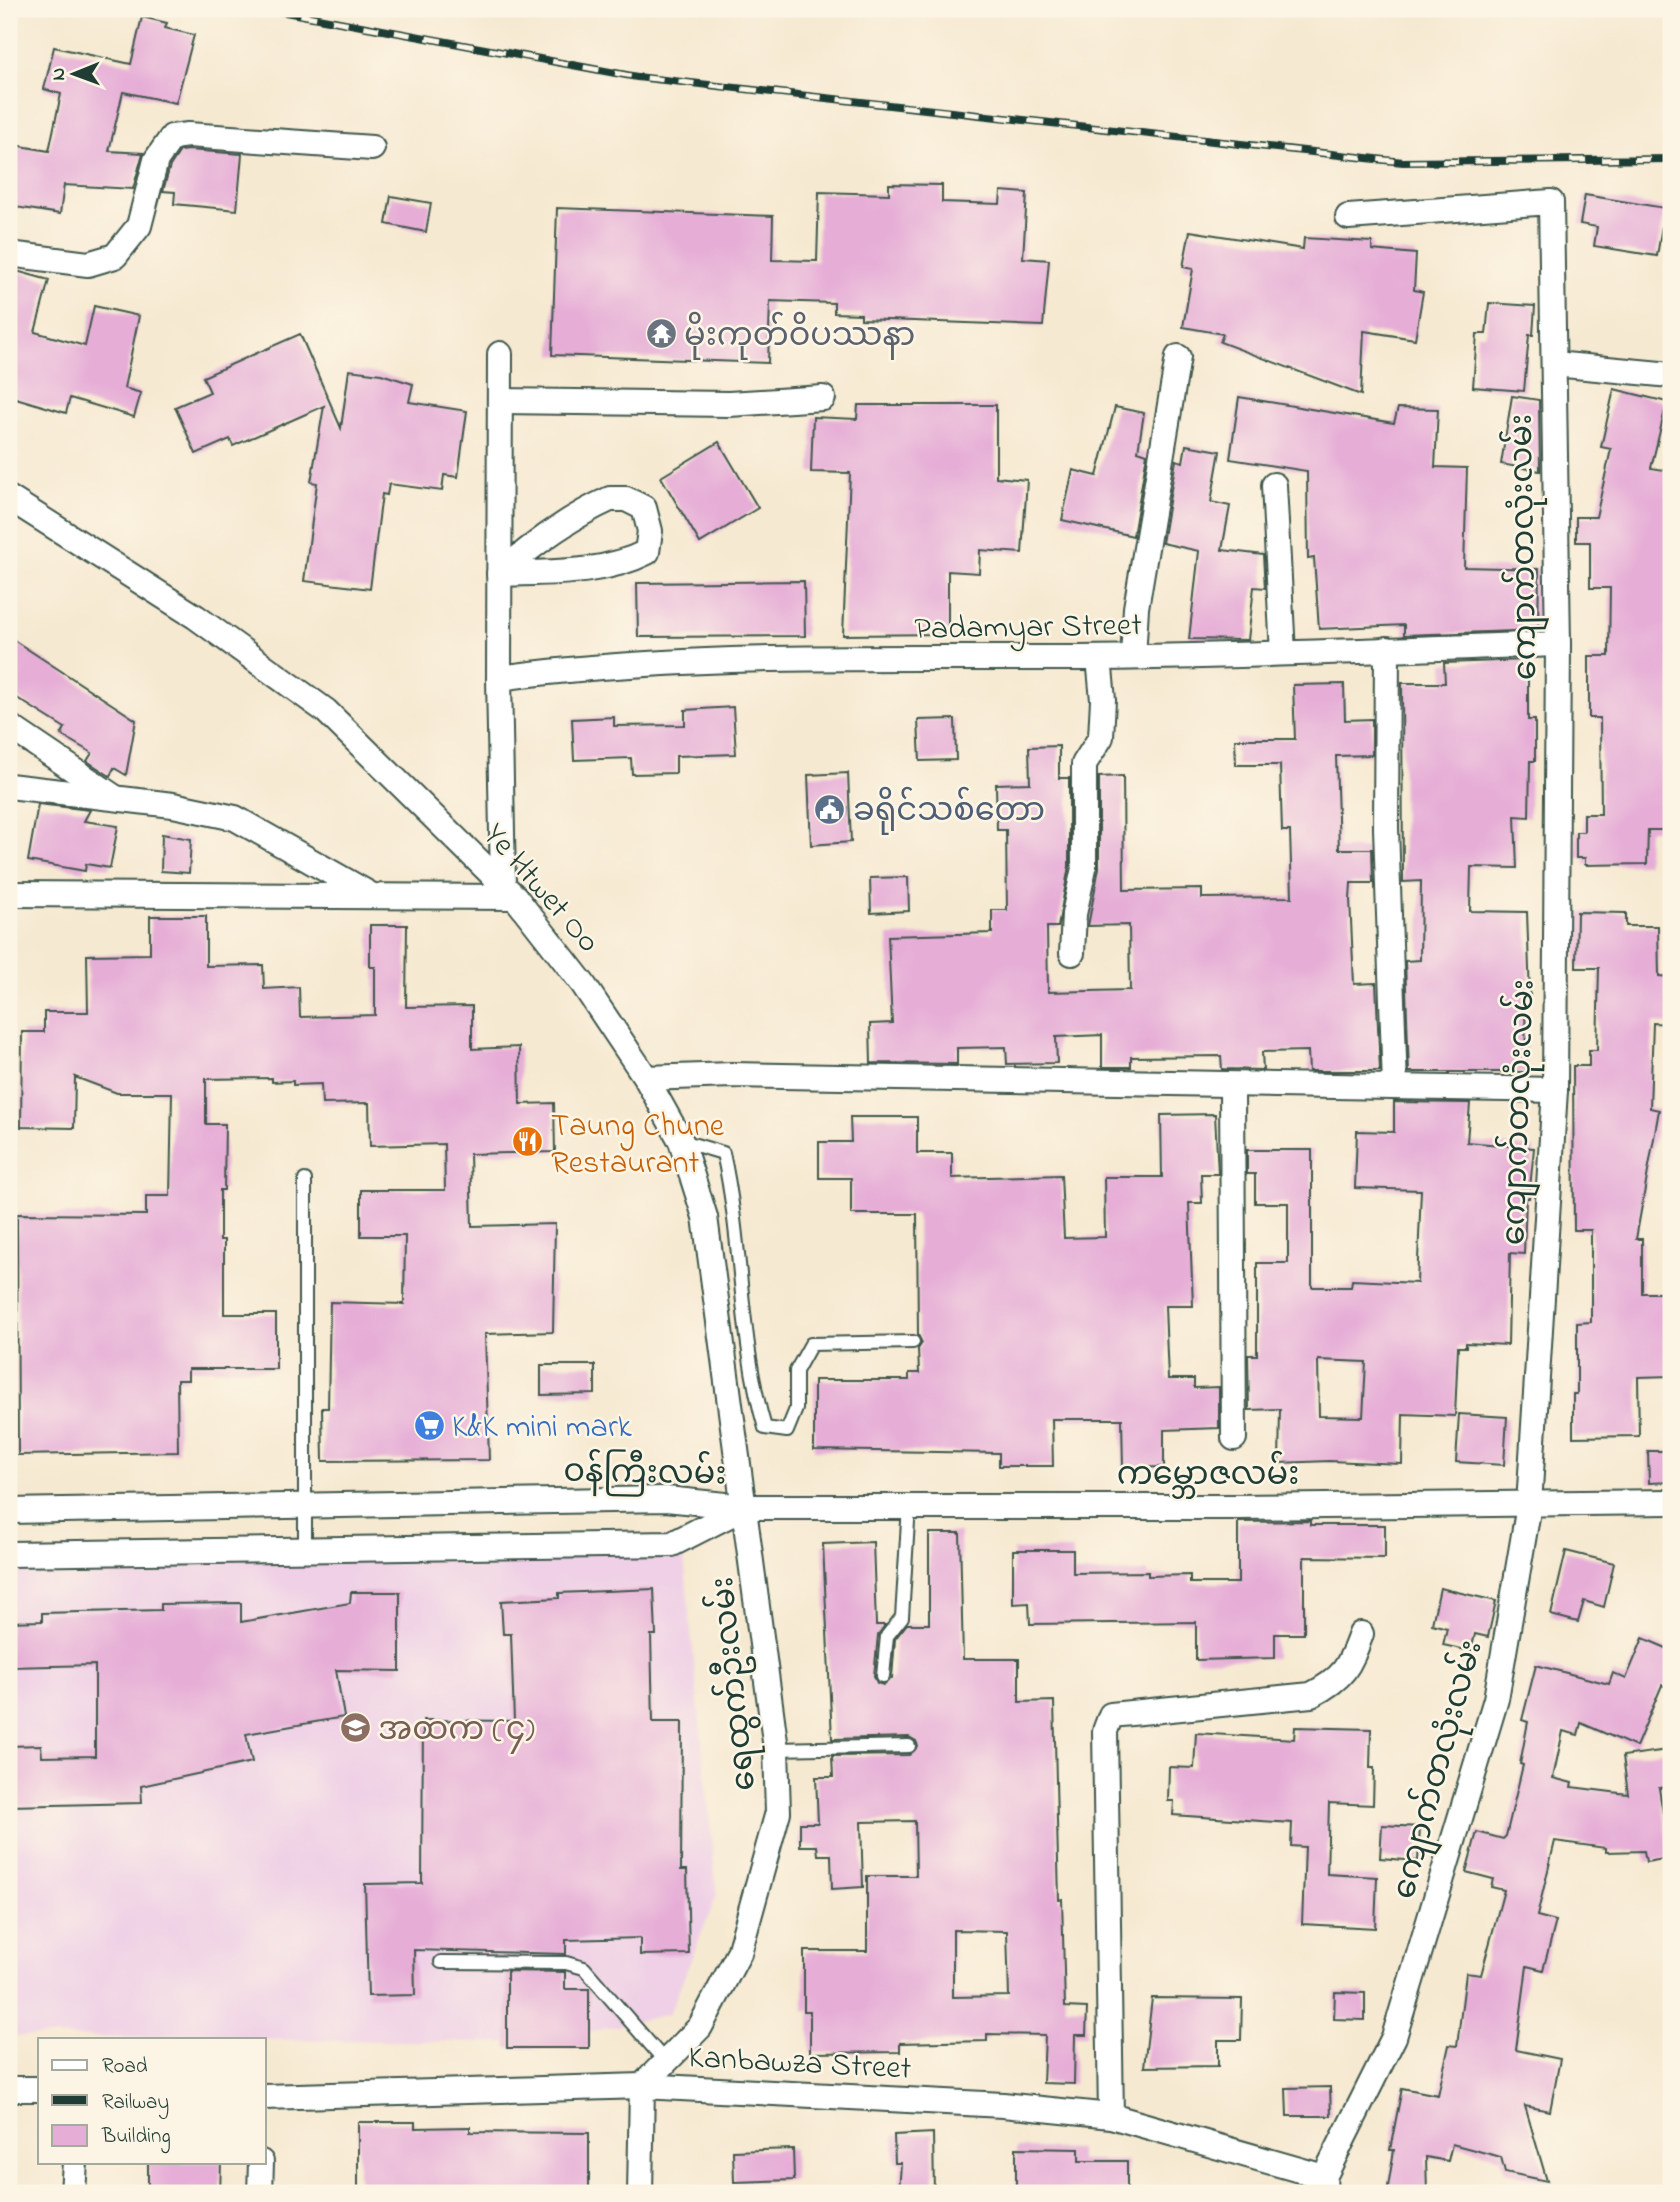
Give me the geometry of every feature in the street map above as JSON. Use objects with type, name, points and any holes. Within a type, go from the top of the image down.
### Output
[{"type":"street","points":[[9,254],[88,264],[115,256],[139,226],[156,160],[172,137],[188,135],[372,148]]},
{"type":"street","name":"ကျောက်တလုံးလမ်း","points":[[1324,2185],[1398,2024],[1496,1699],[1529,1505],[1555,1090],[1558,644],[1551,202],[1348,217]]},
{"type":"street","points":[[9,894],[373,896],[509,891],[499,678],[499,354]]},
{"type":"street","points":[[1133,657],[1136,608],[1178,357]]},
{"type":"street","points":[[1554,364],[1671,375]]},
{"type":"street","points":[[500,401],[729,404],[822,398]]},
{"type":"street","points":[[1274,485],[1283,653]]},
{"type":"street","name":"Ye Htwet Oo","points":[[11,498],[196,617],[326,711],[509,891],[583,984],[646,1078],[681,1140],[705,1217],[745,1507]]},
{"type":"street","points":[[610,499],[626,499],[644,508],[650,531],[647,552],[625,563],[567,571],[499,575],[528,549],[578,513],[610,499]]},
{"type":"street","name":"Padamyar Street","points":[[499,678],[585,666],[792,660],[1099,658],[1558,644]]},
{"type":"street","points":[[1387,649],[1386,828],[1395,1087]]},
{"type":"street","points":[[1072,953],[1074,914],[1084,868],[1084,764],[1101,737],[1103,700],[1099,658]]},
{"type":"street","points":[[9,726],[118,800]]},
{"type":"street","points":[[9,786],[173,805],[235,818],[373,896]]},
{"type":"street","points":[[646,1078],[732,1075],[1555,1090]]},
{"type":"street","points":[[1232,1086],[1234,1438]]},
{"type":"street","name":"ဝန်ကြီးလမ်း","points":[[9,1511],[666,1499],[745,1507]]},
{"type":"street","name":"ကမ္ဘောဇလမ်း","points":[[745,1507],[1529,1505],[1671,1502]]},
{"type":"street","name":"ဝန်ကြီးလမ်း","points":[[9,1554],[672,1544],[745,1507]]},
{"type":"street","name":"ရေထွက်ဦးလမ်း","points":[[642,2086],[664,2060],[700,2027],[739,1953],[778,1812],[776,1749],[745,1507]]},
{"type":"street","points":[[1111,2116],[1105,1731],[1111,1715],[1311,1695],[1330,1685],[1348,1669],[1361,1634]]},
{"type":"street","points":[[640,2193],[642,2086]]},
{"type":"street","name":"Kanbawza Street","points":[[266,2097],[642,2086],[1003,2105],[1111,2116],[1324,2185]]},
{"type":"street","points":[[9,2089],[38,2089]]},
{"type":"street","points":[[73,2193],[75,2164]]},
{"type":"street","points":[[260,2193],[261,2164]]},
{"type":"lane","points":[[681,1140],[723,1153],[732,1193],[734,1233],[755,1394],[765,1428],[786,1431],[796,1409],[796,1371],[811,1344],[913,1342]]},
{"type":"lane","points":[[305,1180],[305,1549]]},
{"type":"lane","points":[[883,1676],[887,1636],[902,1617],[909,1506]]},
{"type":"lane","points":[[776,1749],[909,1746]]},
{"type":"lane","points":[[441,1962],[566,1963],[584,1968],[664,2060]]},
{"type":"shaded area","name":"အထက (၄)","points":[[682,1538],[717,1895],[669,2014],[541,2043],[9,2036],[9,1562]]},
{"type":"building","points":[[142,17],[167,23],[165,28],[194,35],[176,103],[123,92],[109,151],[143,153],[133,189],[64,185],[60,214],[9,206],[9,144],[49,151],[61,94],[44,89],[54,47],[131,64]]},
{"type":"building","points":[[180,151],[242,154],[237,210],[174,204],[175,192],[163,191],[170,166]]},
{"type":"building","name":"မိုးကုတ်ဝိပဿနာ","points":[[889,184],[942,185],[942,202],[1000,204],[1001,191],[1027,193],[1023,258],[1049,260],[1043,326],[861,319],[861,314],[834,313],[834,303],[770,301],[768,363],[552,355],[557,208],[773,216],[772,260],[817,261],[819,192],[889,194]]},
{"type":"building","points":[[1585,195],[1665,208],[1657,256],[1594,246],[1597,227],[1580,224]]},
{"type":"building","points":[[391,196],[431,203],[426,232],[386,224]]},
{"type":"building","points":[[1190,231],[1303,249],[1304,238],[1372,242],[1372,250],[1416,254],[1414,290],[1423,292],[1415,339],[1364,331],[1361,395],[1220,342],[1223,334],[1183,327],[1193,269],[1183,267]]},
{"type":"building","points":[[9,269],[49,280],[35,332],[85,346],[94,306],[139,316],[124,388],[141,393],[134,417],[70,398],[66,413],[9,396]]},
{"type":"building","points":[[1489,303],[1535,306],[1533,335],[1529,335],[1524,391],[1473,387],[1477,334],[1486,334]]},
{"type":"building","points":[[300,334],[341,428],[349,370],[381,374],[413,384],[409,402],[467,411],[458,477],[444,475],[442,491],[389,484],[387,495],[382,494],[370,589],[304,581],[317,483],[311,482],[324,406],[233,446],[230,439],[196,454],[175,407],[210,392],[203,377]]},
{"type":"building","points":[[1614,389],[1667,402],[1651,468],[1671,471],[1671,830],[1648,830],[1647,864],[1585,865],[1585,858],[1576,858],[1576,832],[1584,832],[1584,814],[1601,814],[1600,718],[1589,718],[1589,656],[1609,656],[1610,588],[1590,588],[1590,542],[1576,542],[1576,517],[1596,517],[1611,449],[1601,447]]},
{"type":"building","points":[[1512,396],[1539,400],[1540,471],[1501,464]]},
{"type":"building","points":[[1239,397],[1394,423],[1398,408],[1438,409],[1435,467],[1467,468],[1464,567],[1539,569],[1538,630],[1404,635],[1404,625],[1319,629],[1314,558],[1308,559],[1307,471],[1230,459]]},
{"type":"building","points":[[858,405],[996,405],[996,477],[1027,480],[1022,553],[980,550],[979,573],[948,571],[948,634],[843,635],[850,473],[811,472],[813,417],[857,419]]},
{"type":"building","points":[[1115,407],[1144,413],[1138,451],[1147,454],[1133,536],[1062,520],[1073,470],[1097,476]]},
{"type":"building","points":[[719,442],[758,508],[700,543],[661,477]]},
{"type":"building","points":[[1186,445],[1220,451],[1211,502],[1230,506],[1222,550],[1263,555],[1265,588],[1254,587],[1248,640],[1189,639],[1199,551],[1162,543],[1176,460],[1183,462]]},
{"type":"building","points":[[804,581],[805,636],[638,637],[637,583]]},
{"type":"building","points":[[9,637],[136,720],[126,775],[114,768],[110,776],[87,761],[92,753],[61,735],[65,728],[9,693]]},
{"type":"building","points":[[1528,660],[1528,720],[1535,720],[1535,761],[1530,761],[1529,817],[1515,816],[1517,868],[1471,867],[1470,911],[1527,912],[1530,997],[1525,997],[1526,1072],[1409,1072],[1405,961],[1420,960],[1421,881],[1403,882],[1402,683],[1445,683],[1444,663]]},
{"type":"building","points":[[1344,684],[1345,720],[1372,719],[1372,755],[1336,756],[1339,849],[1372,849],[1373,883],[1351,883],[1350,899],[1354,984],[1376,983],[1380,1071],[1309,1071],[1308,1051],[1262,1052],[1263,1070],[1222,1069],[1221,1056],[1131,1057],[1131,1067],[1102,1067],[1102,1035],[1056,1037],[1057,1063],[1007,1064],[1006,1047],[957,1048],[957,1064],[871,1063],[870,1024],[892,1023],[888,936],[992,933],[992,910],[1007,910],[1006,830],[997,830],[996,784],[1030,783],[1029,747],[1059,746],[1059,778],[1069,778],[1069,866],[1058,927],[1047,927],[1048,992],[1130,990],[1129,925],[1088,926],[1099,868],[1099,777],[1123,776],[1124,890],[1202,889],[1202,898],[1292,897],[1290,831],[1282,831],[1280,765],[1236,765],[1235,739],[1295,739],[1293,685]]},
{"type":"building","points":[[733,707],[736,754],[676,756],[676,773],[632,774],[631,758],[574,760],[572,719],[614,717],[614,726],[685,725],[685,710]]},
{"type":"building","points":[[955,719],[956,760],[920,761],[918,720]]},
{"type":"building","name":"ခရိုင်သစ်တော","points":[[848,773],[851,842],[811,845],[808,775]]},
{"type":"building","points":[[38,804],[90,810],[84,821],[118,826],[110,868],[86,864],[85,871],[28,861]]},
{"type":"building","points":[[162,834],[191,839],[189,873],[161,871]]},
{"type":"building","points":[[908,877],[909,911],[871,913],[870,878]]},
{"type":"building","points":[[1577,912],[1626,913],[1626,926],[1658,926],[1659,976],[1671,977],[1671,1024],[1653,1023],[1650,1108],[1659,1110],[1636,1239],[1642,1239],[1642,1293],[1663,1293],[1663,1323],[1671,1323],[1671,1376],[1638,1377],[1639,1436],[1573,1437],[1573,1394],[1577,1394],[1577,1323],[1591,1322],[1591,1230],[1574,1230],[1573,1066],[1589,1066],[1589,1050],[1597,1050],[1599,968],[1576,968]]},
{"type":"building","points":[[150,916],[206,916],[206,966],[263,965],[264,989],[299,987],[300,1017],[375,1015],[375,967],[370,967],[370,925],[407,925],[406,1007],[472,1006],[472,1049],[519,1047],[520,1104],[554,1103],[555,1152],[470,1154],[472,1226],[555,1224],[553,1332],[485,1334],[489,1460],[323,1461],[322,1408],[328,1408],[330,1302],[404,1304],[405,1236],[361,1236],[361,1190],[445,1190],[444,1144],[370,1146],[369,1103],[322,1104],[321,1084],[293,1085],[293,1081],[272,1082],[272,1078],[206,1079],[206,1124],[225,1124],[224,1190],[220,1190],[220,1240],[224,1240],[224,1314],[276,1314],[276,1369],[188,1369],[188,1380],[177,1380],[178,1452],[18,1455],[17,1214],[146,1215],[146,1196],[170,1196],[172,1093],[117,1093],[75,1077],[74,1128],[21,1127],[22,1032],[44,1032],[44,1012],[88,1012],[87,955],[150,954]]},
{"type":"building","points":[[1394,1102],[1470,1103],[1467,1142],[1534,1148],[1529,1198],[1526,1198],[1524,1254],[1510,1253],[1508,1345],[1466,1343],[1466,1347],[1458,1347],[1455,1416],[1403,1414],[1402,1464],[1329,1461],[1279,1463],[1280,1409],[1249,1410],[1248,1355],[1257,1355],[1257,1263],[1288,1263],[1288,1203],[1255,1203],[1255,1174],[1247,1174],[1247,1150],[1312,1150],[1312,1287],[1351,1287],[1352,1280],[1417,1283],[1421,1190],[1355,1188],[1357,1131],[1394,1132]],"holes":[[[1318,1360],[1366,1362],[1363,1417],[1319,1416]]]},
{"type":"building","points":[[1215,1114],[1218,1174],[1201,1174],[1202,1203],[1189,1203],[1193,1306],[1165,1306],[1168,1379],[1194,1379],[1194,1388],[1219,1387],[1219,1428],[1164,1430],[1164,1467],[1123,1468],[1122,1419],[1052,1419],[1053,1466],[999,1466],[999,1453],[814,1450],[814,1380],[909,1380],[909,1373],[919,1373],[918,1349],[922,1343],[918,1335],[917,1214],[851,1214],[851,1178],[819,1178],[819,1142],[851,1142],[850,1117],[917,1117],[917,1153],[952,1153],[952,1178],[1061,1175],[1064,1238],[1105,1237],[1104,1177],[1162,1177],[1161,1115]]},
{"type":"building","points":[[541,1365],[595,1365],[595,1394],[541,1395]]},
{"type":"building","points":[[1459,1414],[1507,1417],[1504,1465],[1456,1462]]},
{"type":"building","points":[[1648,1451],[1671,1451],[1671,1482],[1649,1483]]},
{"type":"building","points":[[1310,1521],[1310,1525],[1385,1525],[1385,1558],[1304,1557],[1304,1634],[1275,1634],[1275,1658],[1196,1660],[1196,1622],[1030,1624],[1029,1603],[1013,1604],[1013,1550],[1073,1550],[1073,1573],[1148,1572],[1148,1576],[1190,1575],[1190,1583],[1238,1583],[1238,1522]]},
{"type":"building","points":[[929,1533],[960,1533],[963,1659],[1019,1659],[1019,1702],[1054,1701],[1059,1900],[1062,1899],[1065,2007],[1087,2008],[1086,2035],[1075,2035],[1074,2084],[1043,2083],[1045,2035],[987,2034],[987,2041],[900,2043],[900,2052],[810,2053],[810,2011],[804,2011],[804,1951],[867,1951],[867,1876],[916,1876],[915,1821],[861,1822],[863,1887],[832,1889],[831,1855],[818,1855],[817,1846],[800,1846],[800,1823],[818,1823],[816,1777],[833,1777],[832,1756],[909,1755],[918,1746],[916,1741],[909,1737],[832,1739],[823,1544],[873,1542],[876,1625],[885,1625],[878,1635],[874,1676],[877,1683],[883,1685],[892,1678],[895,1639],[907,1624],[929,1624]],"holes":[[[953,1930],[1007,1931],[1009,1996],[953,1997]]]},
{"type":"building","points":[[1566,1551],[1614,1563],[1604,1607],[1584,1601],[1578,1622],[1551,1615]]},
{"type":"building","points":[[1440,1588],[1496,1601],[1488,1637],[1475,1634],[1471,1651],[1443,1645],[1447,1628],[1432,1624]]},
{"type":"building","points":[[654,1589],[656,1635],[651,1635],[653,1722],[682,1722],[681,1870],[687,1870],[689,1954],[640,1955],[640,1938],[566,1940],[566,1954],[414,1950],[415,1995],[368,1996],[365,1884],[422,1883],[423,1720],[514,1721],[511,1634],[503,1634],[501,1601],[559,1598],[559,1593]]},
{"type":"building","points":[[351,1592],[400,1592],[400,1671],[336,1670],[344,1717],[246,1734],[252,1762],[141,1786],[142,1803],[9,1806],[9,1746],[41,1745],[42,1757],[95,1756],[95,1665],[9,1667],[9,1622],[42,1621],[42,1613],[161,1610],[161,1604],[241,1603],[241,1622],[350,1603]]},
{"type":"building","points":[[1643,1638],[1671,1650],[1671,1689],[1662,1685],[1636,1747],[1581,1723],[1578,1735],[1563,1731],[1553,1778],[1572,1783],[1571,1787],[1628,1794],[1623,1756],[1668,1750],[1671,1786],[1659,1788],[1670,1858],[1646,1862],[1644,1851],[1606,1852],[1606,1848],[1555,1841],[1537,1916],[1556,1921],[1543,1970],[1527,1966],[1516,2050],[1560,2059],[1550,2111],[1525,2106],[1547,2181],[1505,2172],[1501,2157],[1452,2144],[1448,2161],[1426,2157],[1427,2193],[1387,2193],[1394,2150],[1390,2150],[1402,2088],[1438,2095],[1449,2045],[1457,2046],[1466,1973],[1481,1975],[1504,1890],[1491,1887],[1493,1879],[1466,1872],[1477,1832],[1503,1839],[1506,1836],[1523,1765],[1520,1764],[1528,1722],[1522,1720],[1536,1665],[1609,1684],[1613,1673],[1626,1679]]},
{"type":"building","points":[[1295,1727],[1371,1729],[1373,1805],[1329,1803],[1327,1874],[1377,1877],[1375,1928],[1302,1924],[1305,1847],[1291,1846],[1292,1823],[1173,1815],[1174,1801],[1168,1801],[1169,1767],[1194,1768],[1196,1733],[1294,1739]]},
{"type":"building","points":[[1382,1825],[1420,1827],[1418,1861],[1380,1858]]},
{"type":"building","points":[[507,1971],[565,1972],[565,1989],[589,1989],[589,2048],[507,2048]]},
{"type":"building","points":[[1335,1992],[1365,1993],[1365,2020],[1334,2019]]},
{"type":"building","points":[[1152,1998],[1242,1999],[1241,2040],[1218,2040],[1218,2066],[1144,2067]]},
{"type":"building","points":[[1330,2087],[1331,2116],[1287,2116],[1286,2088]]},
{"type":"building","points":[[358,2122],[415,2122],[415,2128],[470,2127],[470,2132],[589,2133],[589,2193],[358,2193]]},
{"type":"building","points":[[933,2133],[934,2193],[899,2193],[901,2163],[895,2163],[894,2135]]},
{"type":"building","points":[[1016,2148],[1079,2149],[1079,2161],[1127,2161],[1127,2193],[1016,2190]]},
{"type":"building","points":[[793,2149],[794,2180],[734,2182],[733,2151]]},
{"type":"building","points":[[148,2164],[221,2164],[220,2193],[148,2193]]},
{"type":"railway","points":[[269,9],[637,77],[1403,162],[1671,159]]},
{"type":"place","name":"မိုးကုတ်ဝိပဿနာ","points":[[661,334]]},
{"type":"place","name":"ခရိုင်သစ်တော","points":[[830,809]]},
{"type":"place","name":"Taung Chune Restaurant","points":[[528,1142]]},
{"type":"place","name":"K&K mini mark","points":[[429,1425]]},
{"type":"place","name":"အထက (၄)","points":[[355,1728]]}]
